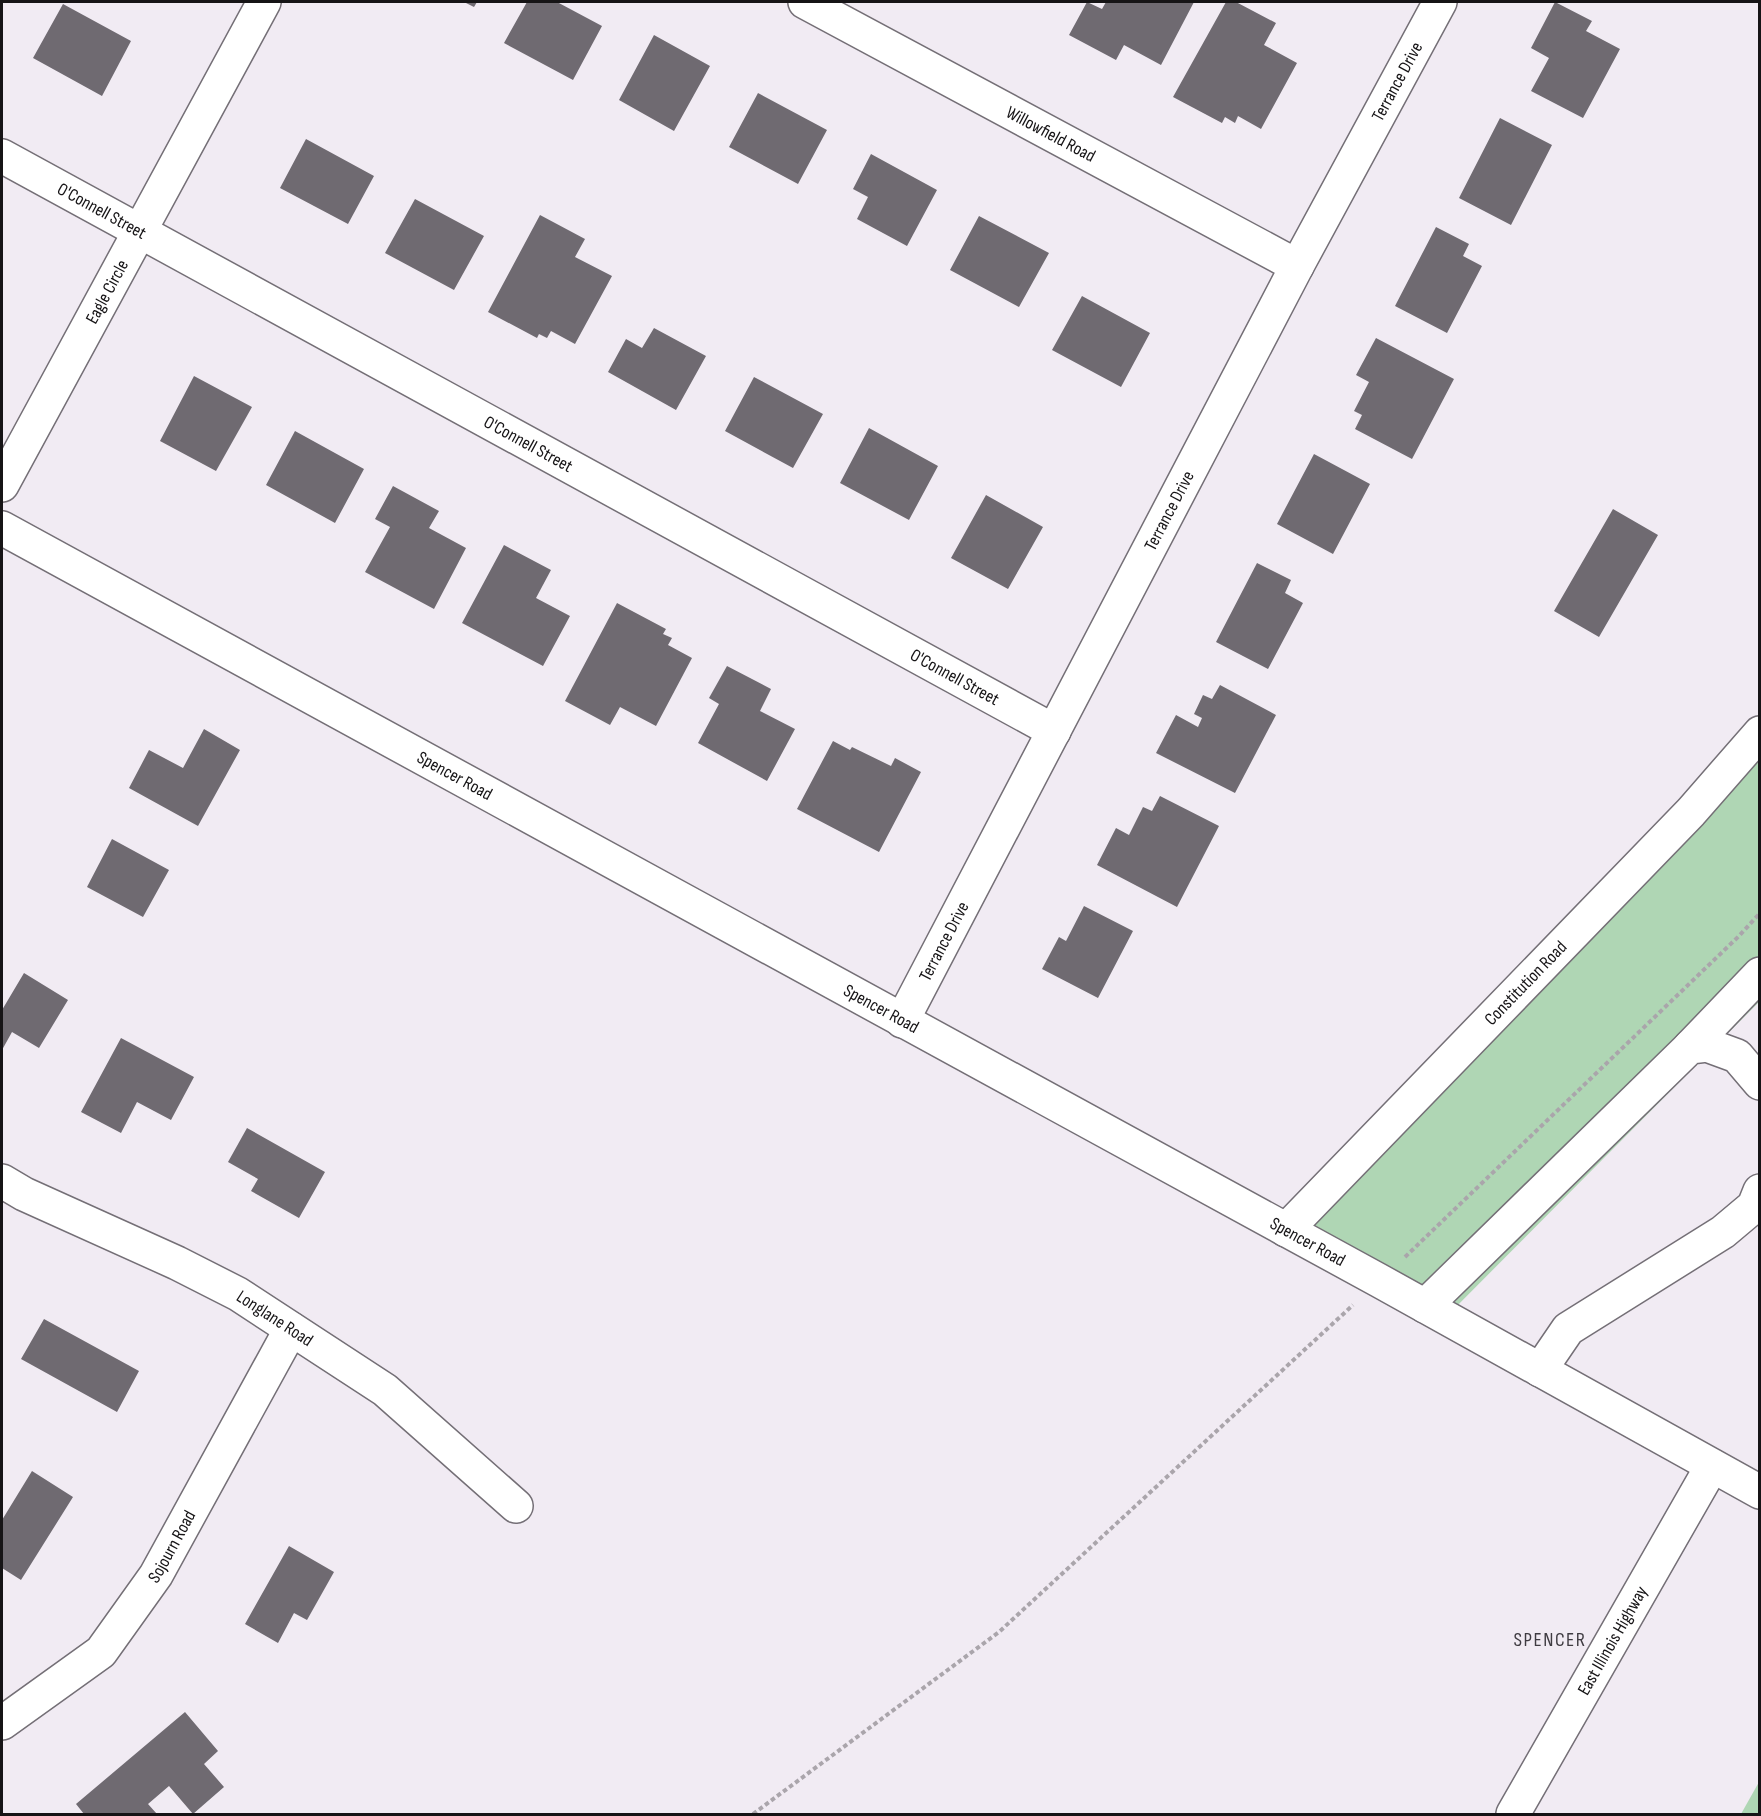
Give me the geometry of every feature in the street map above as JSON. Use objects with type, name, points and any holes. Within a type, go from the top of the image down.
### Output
[{"type":"street","name":"Eagle Circle","points":[[2,485],[264,2]]},
{"type":"street","name":"Willowfield Road","points":[[805,2],[1297,266]]},
{"type":"street","name":"Terrance Drive","points":[[902,1021],[1297,266],[1440,2]]},
{"type":"street","name":"O'Connell Street","points":[[2,156],[1054,731]]},
{"type":"street","name":"Spencer Road","points":[[2,528],[1380,1281],[1760,1492]]},
{"type":"street","name":"Constitution Road","points":[[1286,1230],[1691,812],[1760,733]]},
{"type":"street","points":[[1425,1306],[1690,1047],[1760,974]]},
{"type":"street","points":[[1690,1047],[1707,1045],[1737,1056],[1760,1083]]},
{"type":"street","name":"Longlane Road","points":[[2,1181],[84,1223],[187,1268],[238,1294],[385,1390],[516,1506]]},
{"type":"street","points":[[1540,1370],[1568,1329],[1723,1232],[1754,1206],[1760,1191]]},
{"type":"street","name":"Sojourn Road","points":[[2,1723],[101,1652],[156,1575],[291,1329]]},
{"type":"street","name":"East Illinois Highway","points":[[1513,1815],[1712,1466]]},
{"type":"path","points":[[753,1815],[999,1632],[1380,1281],[1760,914]]},
{"type":"green space","points":[[1759,718],[1759,1002],[1438,1325],[1287,1214]]},
{"type":"green space","points":[[1759,1782],[1759,1814],[1741,1814]]},
{"type":"building","points":[[464,2],[477,2],[474,7]]},
{"type":"building","points":[[527,2],[557,2],[602,26],[573,80],[504,43]]},
{"type":"building","points":[[1087,2],[1102,9],[1106,2],[1194,2],[1161,65],[1124,45],[1116,60],[1069,35]]},
{"type":"building","points":[[1226,2],[1236,2],[1276,23],[1264,45],[1297,63],[1261,129],[1238,116],[1235,123],[1225,117],[1222,123],[1173,97]]},
{"type":"building","points":[[1555,2],[1592,21],[1586,31],[1620,49],[1583,118],[1531,91],[1549,58],[1531,48]]},
{"type":"building","points":[[63,4],[131,41],[102,96],[33,58]]},
{"type":"building","points":[[654,35],[710,66],[674,131],[619,100]]},
{"type":"building","points":[[758,93],[827,130],[798,184],[729,147]]},
{"type":"building","points":[[1500,118],[1552,145],[1511,225],[1459,198]]},
{"type":"building","points":[[306,139],[374,176],[348,224],[280,188]]},
{"type":"building","points":[[871,154],[937,190],[907,246],[857,219],[868,197],[853,189]]},
{"type":"building","points":[[415,199],[484,236],[454,290],[385,253]]},
{"type":"building","points":[[540,215],[585,239],[575,257],[612,276],[575,344],[551,331],[547,338],[539,334],[537,338],[488,312]]},
{"type":"building","points":[[979,216],[1049,253],[1019,307],[950,270]]},
{"type":"building","points":[[1436,227],[1469,244],[1463,256],[1482,266],[1447,333],[1395,306]]},
{"type":"building","points":[[1082,296],[1150,333],[1121,387],[1052,350]]},
{"type":"building","points":[[654,328],[706,356],[676,410],[608,372],[626,339],[642,348]]},
{"type":"building","points":[[1376,338],[1454,379],[1412,459],[1355,429],[1362,415],[1354,411],[1369,382],[1356,375]]},
{"type":"building","points":[[194,376],[252,407],[216,471],[160,441]]},
{"type":"building","points":[[754,377],[823,414],[793,468],[725,431]]},
{"type":"building","points":[[869,428],[938,466],[909,520],[840,483]]},
{"type":"building","points":[[295,431],[364,469],[335,523],[266,485]]},
{"type":"building","points":[[1314,454],[1370,484],[1333,554],[1277,524]]},
{"type":"building","points":[[393,486],[439,511],[429,528],[466,548],[434,609],[365,572],[390,527],[375,519]]},
{"type":"building","points":[[986,495],[1043,527],[1008,589],[951,558]]},
{"type":"building","points":[[1613,509],[1658,535],[1599,637],[1554,611]]},
{"type":"building","points":[[504,545],[551,570],[536,598],[570,616],[543,666],[462,623]]},
{"type":"building","points":[[1257,563],[1291,580],[1285,593],[1303,603],[1268,669],[1216,642]]},
{"type":"building","points":[[617,603],[666,629],[663,634],[672,638],[668,645],[692,658],[656,726],[620,707],[610,725],[565,701]]},
{"type":"building","points":[[727,666],[771,689],[760,711],[795,729],[767,781],[698,743],[719,704],[709,698]]},
{"type":"building","points":[[1220,685],[1276,715],[1235,793],[1156,753],[1176,715],[1198,727],[1202,718],[1194,714],[1203,695],[1212,699]]},
{"type":"building","points":[[204,729],[240,750],[198,826],[129,788],[149,750],[183,768]]},
{"type":"building","points":[[833,741],[850,750],[852,747],[891,766],[895,758],[921,772],[879,852],[797,809]]},
{"type":"building","points":[[1160,796],[1219,826],[1177,907],[1097,865],[1116,828],[1129,835],[1143,807],[1152,811]]},
{"type":"building","points":[[112,839],[169,870],[143,917],[87,887]]},
{"type":"building","points":[[1084,906],[1133,931],[1098,998],[1042,969],[1059,937],[1066,941]]},
{"type":"building","points":[[24,973],[68,1000],[39,1048],[12,1032],[2,1050],[2,1010]]},
{"type":"building","points":[[121,1038],[194,1077],[171,1120],[137,1102],[121,1133],[81,1112]]},
{"type":"building","points":[[247,1128],[325,1172],[299,1218],[251,1191],[258,1179],[228,1162]]},
{"type":"building","points":[[44,1319],[139,1371],[117,1412],[21,1359]]},
{"type":"building","points":[[32,1471],[73,1497],[21,1580],[2,1568],[2,1520]]},
{"type":"building","points":[[289,1546],[334,1572],[307,1620],[294,1613],[278,1643],[245,1624]]},
{"type":"building","points":[[185,1712],[218,1751],[204,1764],[224,1787],[193,1814],[169,1786],[148,1804],[157,1814],[84,1814],[76,1804]]},
{"type":"district","name":"SPENCER","points":[[1550,1640]]}]
